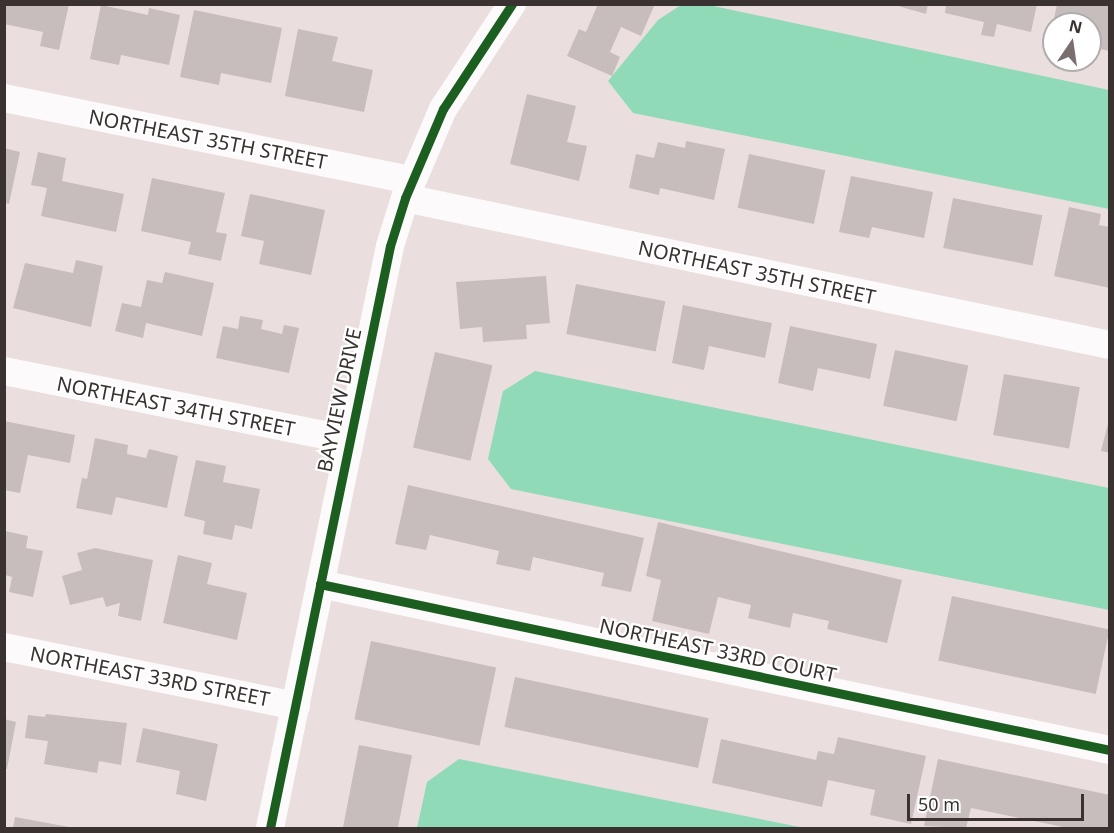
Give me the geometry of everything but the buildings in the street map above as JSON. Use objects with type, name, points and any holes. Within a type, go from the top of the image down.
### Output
[{"type":"street","name":"BAYVIEW DRIVE","points":[[270,828],[348,440],[390,246],[408,189],[443,109],[512,4]]},
{"type":"street","name":"NORTHEAST 35TH STREET","points":[[4,98],[1110,345]]},
{"type":"street","name":"NORTHEAST 34TH STREET","points":[[4,371],[348,440]]},
{"type":"street","name":"NORTHEAST 33RD COURT","points":[[320,584],[1110,750]]},
{"type":"street","name":"NORTHEAST 33RD STREET","points":[[4,647],[296,706]]},
{"type":"shaded area","points":[[704,4],[1109,90],[1109,209],[633,113],[608,81],[658,20],[681,5]]},
{"type":"shaded area","points":[[535,371],[1109,488],[1109,610],[511,489],[488,459],[503,391]]},
{"type":"shaded area","points":[[459,759],[805,828],[417,828],[427,782]]},
{"type":"cycle path","points":[[270,828],[390,246],[405,198],[443,109],[512,4]]},
{"type":"cycle path","points":[[320,584],[1110,750]]}]
